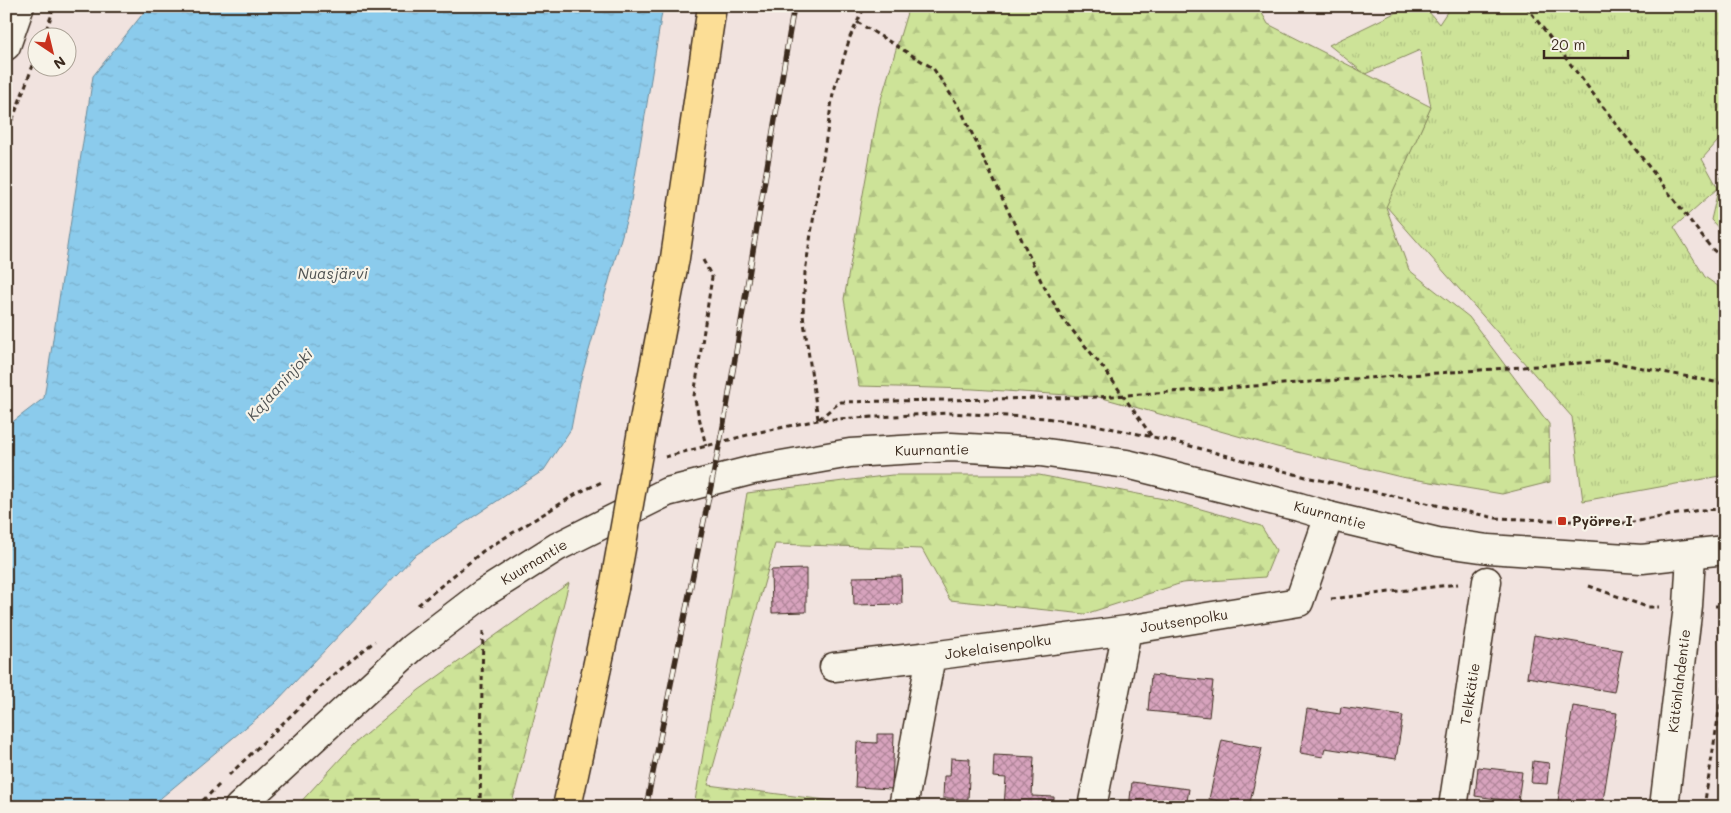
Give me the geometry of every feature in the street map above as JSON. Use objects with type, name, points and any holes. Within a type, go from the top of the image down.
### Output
[{"type":"highway","points":[[567,807],[614,588],[674,258],[712,6]]},
{"type":"street","points":[[6,46],[20,6]]},
{"type":"street","name":"Kuurnantie","points":[[239,807],[412,648],[484,593],[557,547],[667,492],[753,470],[850,453],[951,448],[1040,452],[1127,464],[1438,542],[1488,549],[1642,559],[1725,550]]},
{"type":"street","points":[[1299,602],[1329,516]]},
{"type":"street","name":"Kätönlahdentie","points":[[1664,807],[1688,606],[1691,554]]},
{"type":"street","name":"Telkkätie","points":[[1453,807],[1488,581]]},
{"type":"street","name":"Joutsenpolku","points":[[1092,807],[1127,630],[1299,602]]},
{"type":"street","name":"Jokelaisenpolku","points":[[903,807],[931,656],[1127,630]]},
{"type":"street","points":[[834,667],[931,656]]},
{"type":"path","points":[[47,28],[55,6]]},
{"type":"path","points":[[818,420],[803,315],[805,272],[833,94],[850,37],[865,6]]},
{"type":"path","points":[[1526,6],[1711,248],[1725,260]]},
{"type":"path","points":[[857,22],[933,68],[960,110],[1042,283],[1062,319],[1154,438]]},
{"type":"path","points":[[6,137],[28,78]]},
{"type":"path","points":[[674,258],[701,257],[712,277],[694,396],[706,446]]},
{"type":"path","points":[[818,420],[840,402],[1123,396],[1607,361],[1725,384]]},
{"type":"path","points":[[818,420],[950,413],[1046,418],[1154,438],[1306,477],[1496,518],[1627,524],[1700,510],[1725,510]]},
{"type":"path","points":[[480,807],[484,551]]},
{"type":"path","points":[[1299,602],[1488,581]]},
{"type":"path","points":[[1584,586],[1593,586]]},
{"type":"path","points":[[1704,807],[1725,674]]},
{"type":"green space","points":[[909,6],[1258,6],[1268,24],[1431,107],[1386,207],[1409,270],[1469,317],[1549,424],[1550,482],[1502,494],[1401,477],[1277,447],[1099,397],[973,389],[859,386],[844,299],[879,106]]},
{"type":"green space","points":[[1409,6],[1424,6],[1439,24],[1451,6],[1719,6],[1725,14],[1725,133],[1702,159],[1718,188],[1674,227],[1705,277],[1725,291],[1725,475],[1583,501],[1572,417],[1386,206],[1431,107],[1420,50],[1365,74],[1329,45]]},
{"type":"green space","points":[[1725,160],[1725,235],[1711,220]]},
{"type":"green space","points":[[892,475],[1039,475],[1169,500],[1261,526],[1276,550],[1265,577],[1182,583],[1085,614],[950,600],[922,549],[775,544],[708,785],[880,807],[694,807],[747,493]]},
{"type":"green space","points":[[569,583],[511,807],[296,807],[354,744],[419,690]]},
{"type":"water","name":"Nuasjärvi","points":[[149,6],[663,6],[630,207],[580,382],[571,429],[544,470],[414,556],[275,703],[150,807],[6,807],[6,427],[44,398],[93,76]]},
{"type":"building","points":[[806,569],[806,612],[772,613],[771,570]]},
{"type":"building","points":[[901,576],[902,604],[854,605],[853,577]]},
{"type":"building","points":[[1534,635],[1622,650],[1614,692],[1527,677]]},
{"type":"building","points":[[1151,675],[1213,681],[1209,717],[1148,711]]},
{"type":"building","points":[[1573,706],[1617,713],[1602,807],[1557,807]]},
{"type":"building","points":[[1341,707],[1403,716],[1396,759],[1325,748],[1323,757],[1300,753],[1307,709],[1340,714]]},
{"type":"building","points":[[877,734],[894,734],[892,789],[855,787],[857,742],[877,743]]},
{"type":"building","points":[[1222,740],[1262,748],[1249,807],[1209,799]]},
{"type":"building","points":[[994,755],[1034,757],[1032,796],[1054,797],[1054,807],[1004,807],[1006,778],[993,777]]},
{"type":"building","points":[[951,758],[970,759],[968,799],[943,798],[944,776],[950,776]]},
{"type":"building","points":[[1533,761],[1549,763],[1547,784],[1531,783]]},
{"type":"building","points":[[1478,767],[1522,772],[1518,802],[1475,796]]},
{"type":"building","points":[[1132,782],[1189,789],[1186,807],[1129,807]]},
{"type":"railway","points":[[646,807],[726,412],[794,6]]},
{"type":"place","name":"Pyörre I","points":[[1562,521]]},
{"type":"water label","name":"Kajaaninjoki","points":[[280,385]]}]
